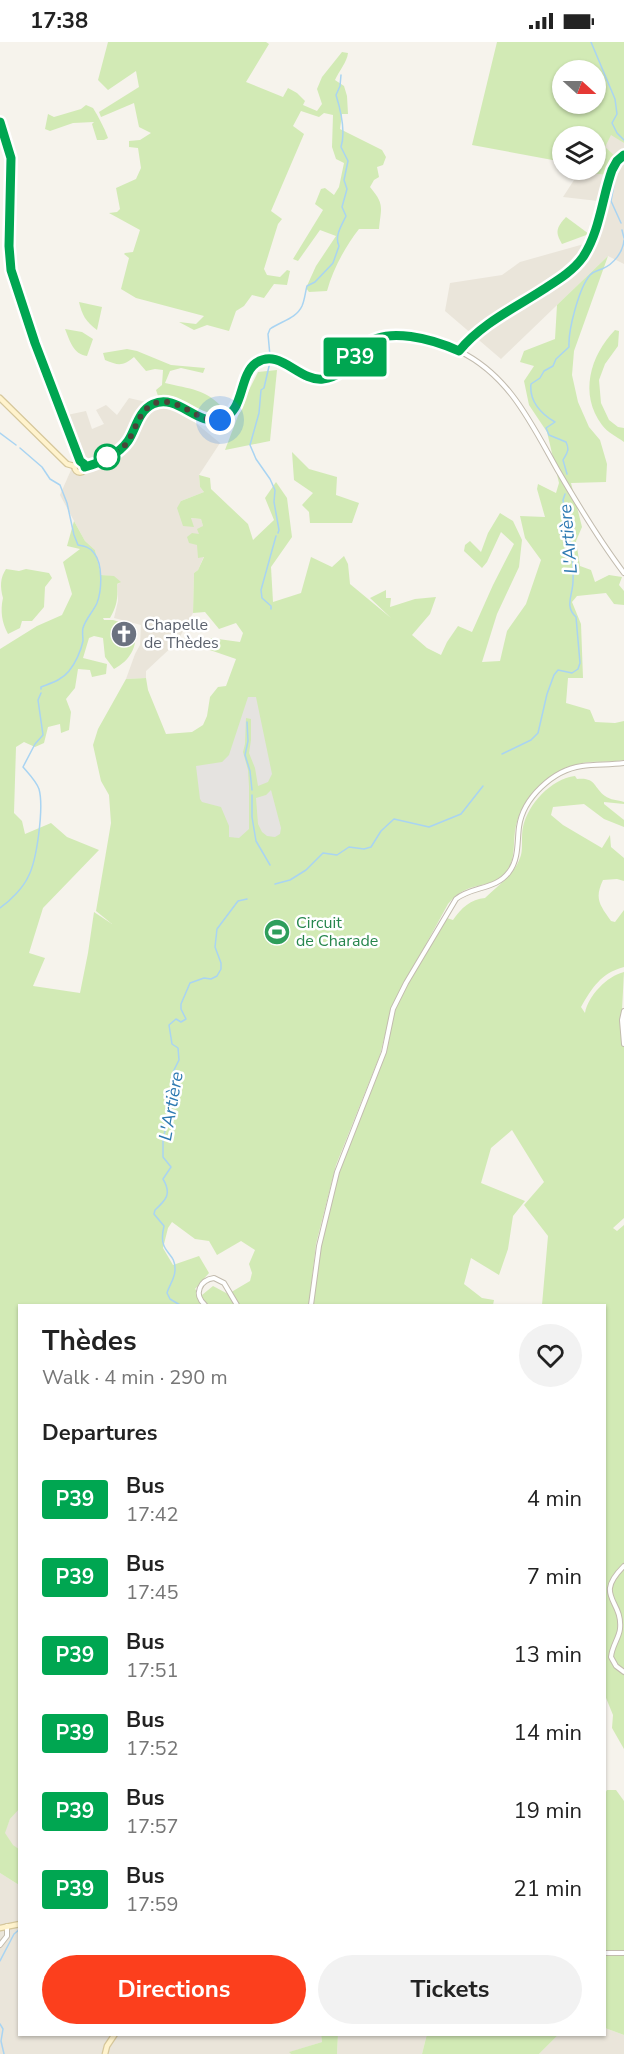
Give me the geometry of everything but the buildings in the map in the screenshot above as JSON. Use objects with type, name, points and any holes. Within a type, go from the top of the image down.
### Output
[{"type":"main road","points":[[0,398],[79,473],[84,471],[85,467],[122,448],[142,413],[153,404],[172,404],[214,421],[226,417],[235,408],[248,373],[257,362],[277,359],[310,377],[325,379],[344,370],[366,344],[383,336],[424,339],[459,351],[479,330],[551,284],[578,263],[596,230],[612,170],[624,155]]},
{"type":"main road","points":[[74,466],[80,461],[85,467]]},
{"type":"main road","points":[[0,1928],[18,1923]]},
{"type":"main road","points":[[105,2054],[107,2046],[114,2036]]},
{"type":"street","points":[[0,122],[11,158],[9,246],[11,270],[35,343],[80,461]]},
{"type":"street","points":[[459,351],[492,372],[512,394],[594,531],[624,573]]},
{"type":"street","points":[[311,1304],[319,1246],[340,1162],[382,1057],[393,1009],[406,983],[456,899],[469,891],[494,884],[509,873],[516,857],[521,816],[533,795],[558,776],[574,768],[624,763]]},
{"type":"street","points":[[624,1011],[622,1020],[624,1044]]},
{"type":"street","points":[[204,1304],[200,1299],[199,1288],[204,1281],[214,1278],[224,1283],[236,1304]]},
{"type":"street","points":[[624,1566],[614,1577],[609,1593],[620,1628],[611,1657],[616,1666],[624,1672]]},
{"type":"street","points":[[1,1943],[9,1926]]},
{"type":"street","points":[[0,1928],[1,1943]]},
{"type":"street","points":[[606,1953],[624,1953]]},
{"type":"shaded area","points":[[611,134],[624,143],[624,264],[608,256],[501,359],[445,311],[450,283],[502,275],[520,262],[584,244],[591,230],[598,201],[563,197],[574,180],[606,180],[606,143]]},
{"type":"shaded area","points":[[129,398],[180,410],[220,443],[199,475],[200,487],[204,492],[181,501],[190,518],[201,519],[203,526],[197,544],[204,556],[198,570],[194,573],[193,613],[177,642],[146,671],[146,678],[126,679],[140,645],[141,625],[114,618],[118,601],[117,584],[120,583],[110,576],[101,575],[95,550],[85,541],[60,495],[71,470],[82,454],[67,415],[86,411],[92,429],[104,424],[96,410],[106,405],[117,415]]},
{"type":"shaded area","points":[[248,697],[256,697],[272,774],[268,782],[258,786],[255,768],[249,753],[251,719],[246,718],[243,752],[248,770],[249,829],[239,838],[229,837],[229,826],[221,807],[202,802],[200,799],[196,766],[222,762],[229,755]]},
{"type":"shaded area","points":[[271,790],[281,828],[280,834],[275,837],[267,836],[258,824],[256,798],[266,795]]},
{"type":"shaded area","points":[[18,1809],[18,1848],[12,1845],[4,1833],[10,1819]]},
{"type":"shaded area","points":[[0,1873],[18,1884],[18,2036],[321,2036],[322,2042],[290,2052],[291,2054],[0,2054]]},
{"type":"shaded area","points":[[606,2028],[624,2035],[624,2054],[539,2054],[557,2036],[606,2036]]},
{"type":"shaded area","points":[[338,2036],[426,2036],[422,2054],[337,2054]]},
{"type":"green space","points":[[108,42],[266,42],[269,44],[246,82],[283,97],[288,88],[305,101],[303,105],[317,111],[322,104],[317,89],[322,77],[342,52],[348,53],[335,80],[344,86],[347,96],[348,114],[342,114],[340,129],[382,150],[386,157],[383,165],[377,167],[379,177],[370,187],[381,206],[379,229],[359,229],[340,258],[327,291],[309,292],[306,288],[316,266],[336,236],[320,230],[298,261],[293,259],[323,210],[315,204],[321,189],[325,188],[334,195],[339,187],[344,163],[336,159],[332,147],[333,115],[324,113],[319,117],[301,111],[293,126],[304,134],[271,211],[282,219],[278,224],[264,269],[267,275],[280,277],[287,270],[290,271],[287,285],[274,284],[264,298],[252,295],[244,306],[236,311],[229,331],[207,325],[194,330],[179,322],[196,324],[204,316],[136,298],[121,289],[129,258],[124,254],[133,252],[140,230],[109,213],[120,209],[116,188],[136,179],[141,168],[138,148],[129,147],[129,141],[140,140],[151,133],[139,127],[134,103],[101,117],[99,112],[139,87],[136,71],[108,90],[98,80]]},
{"type":"green space","points":[[497,42],[624,42],[624,143],[611,135],[606,145],[606,126],[552,126],[552,160],[472,145]]},
{"type":"green space","points":[[86,105],[93,108],[108,138],[97,140],[92,124],[94,122],[73,123],[50,131],[45,129],[48,114],[54,117],[81,109]]},
{"type":"green space","points":[[606,148],[616,157],[606,175]]},
{"type":"green space","points":[[566,217],[589,234],[562,244],[558,230]]},
{"type":"green space","points":[[608,256],[574,351],[572,375],[578,402],[589,427],[600,440],[607,464],[606,482],[571,483],[582,527],[576,541],[580,566],[591,570],[595,582],[609,575],[622,577],[619,585],[624,591],[624,605],[614,604],[606,593],[577,596],[572,602],[581,624],[583,678],[568,678],[566,703],[590,710],[595,722],[624,721],[624,760],[578,764],[555,773],[545,780],[536,788],[522,808],[515,831],[511,864],[508,869],[498,879],[463,891],[448,904],[392,1006],[380,1055],[336,1165],[316,1244],[309,1304],[18,1304],[18,1810],[10,1819],[5,1833],[18,1848],[18,1884],[0,1873],[0,649],[37,626],[62,615],[72,594],[63,562],[80,549],[67,546],[74,521],[85,541],[95,550],[101,575],[114,576],[121,582],[117,584],[114,610],[110,618],[103,618],[104,620],[113,620],[136,627],[136,640],[129,656],[114,669],[105,657],[103,638],[94,636],[89,638],[83,658],[107,664],[106,674],[92,677],[90,670],[78,669],[75,688],[66,699],[71,712],[69,730],[61,733],[60,724],[48,727],[44,743],[35,747],[24,742],[16,747],[14,813],[22,821],[25,834],[51,823],[67,837],[99,850],[43,908],[29,953],[45,958],[33,986],[80,993],[94,912],[112,924],[96,911],[111,823],[109,795],[101,781],[93,745],[98,729],[126,679],[146,678],[148,690],[166,734],[192,732],[203,725],[210,697],[218,687],[226,686],[236,659],[207,649],[211,638],[240,642],[243,633],[236,623],[219,629],[205,612],[193,613],[194,573],[198,570],[204,557],[198,558],[197,545],[189,543],[187,537],[192,533],[199,534],[197,529],[203,526],[201,519],[191,518],[194,527],[183,526],[177,508],[181,501],[204,492],[200,487],[199,475],[210,478],[211,489],[248,524],[253,540],[274,520],[265,498],[276,482],[287,498],[292,537],[271,567],[273,602],[301,593],[311,557],[332,567],[344,556],[348,564],[350,584],[391,618],[370,598],[386,590],[386,598],[391,598],[390,607],[415,599],[436,597],[430,614],[412,635],[427,648],[441,655],[458,626],[472,632],[514,544],[501,532],[482,568],[464,551],[465,545],[470,541],[481,552],[488,533],[500,513],[513,521],[522,540],[519,567],[497,614],[482,662],[500,661],[507,631],[526,604],[541,560],[525,538],[520,516],[545,517],[537,489],[538,484],[556,493],[559,483],[547,432],[529,405],[524,381],[534,366],[520,362],[524,351],[555,339],[557,305]],"holes":[[[172,1222],[195,1239],[209,1241],[217,1255],[241,1241],[255,1250],[249,1264],[252,1273],[250,1281],[228,1294],[213,1286],[202,1295],[195,1289],[209,1273],[199,1256],[173,1265],[163,1248],[168,1228]]]},
{"type":"green space","points":[[79,302],[102,307],[97,330],[85,318]]},
{"type":"green space","points":[[65,329],[82,332],[93,339],[87,356],[75,350]]},
{"type":"green space","points":[[615,330],[619,331],[618,346],[605,364],[599,380],[601,403],[609,420],[618,427],[624,428],[624,442],[602,425],[595,413],[589,388],[590,376],[599,351]]},
{"type":"green space","points":[[127,349],[171,365],[205,368],[203,373],[181,368],[170,371],[165,383],[211,397],[224,409],[202,412],[179,401],[158,396],[156,390],[162,385],[163,370],[146,371],[134,357],[121,364],[105,360],[103,353]]},
{"type":"green space","points":[[277,370],[270,441],[225,450],[244,400],[258,372]]},
{"type":"green space","points":[[292,452],[309,469],[337,477],[336,495],[359,503],[352,523],[310,523],[309,512],[302,505],[313,493],[294,480]]},
{"type":"green space","points":[[6,569],[19,571],[26,569],[49,573],[52,578],[45,587],[44,607],[32,621],[22,621],[20,628],[8,634],[3,621],[1,590]]},
{"type":"green space","points":[[575,776],[577,779],[591,781],[607,797],[624,802],[624,804],[604,802],[604,804],[624,820],[624,827],[604,819],[584,804],[553,807],[551,815],[563,825],[602,848],[610,835],[611,847],[624,858],[624,881],[603,880],[599,897],[601,906],[611,921],[615,922],[624,910],[624,967],[603,977],[581,1007],[585,1013],[590,1000],[599,988],[611,978],[624,972],[622,1010],[624,1011],[624,1218],[613,1228],[617,1231],[624,1225],[624,1749],[612,1728],[613,1715],[606,1698],[606,1304],[542,1304],[548,1236],[524,1205],[544,1182],[512,1130],[491,1148],[481,1183],[525,1201],[513,1216],[508,1249],[499,1275],[471,1258],[464,1284],[482,1298],[494,1300],[493,1304],[311,1304],[319,1246],[337,1172],[382,1057],[392,1012],[444,917],[453,920],[467,905],[485,898],[506,879],[515,868],[521,855],[523,827],[530,810],[549,787]]},
{"type":"green space","points":[[616,1790],[624,1801],[624,2035],[606,2028],[606,1792]]},
{"type":"green space","points":[[321,2036],[338,2036],[337,2054],[291,2054],[289,2052],[322,2042]]},
{"type":"green space","points":[[426,2036],[557,2036],[539,2054],[422,2054]]},
{"type":"waterway","name":"L'Artière","points":[[591,42],[615,99],[617,114],[612,123],[624,140]]},
{"type":"waterway","points":[[270,356],[268,334],[270,329],[292,317],[299,310],[307,286],[315,282],[333,263],[339,246],[338,234],[346,216],[342,207],[347,189],[344,180],[348,161],[341,147],[343,128],[336,95],[341,75]]},
{"type":"waterway","name":"L'Artière","points":[[617,168],[611,201],[621,223]]},
{"type":"waterway","name":"L'Artière","points":[[622,230],[624,238]]},
{"type":"waterway","name":"L'Artière","points":[[567,474],[563,460],[568,447],[566,442],[549,435],[546,428],[555,422],[537,406],[532,396],[531,384],[540,378],[544,371],[553,366],[556,359],[569,347],[575,310],[586,281],[590,275],[614,261],[622,249],[624,240]]},
{"type":"waterway","points":[[270,362],[264,388],[261,390],[259,413],[250,445],[275,490],[274,502],[278,533]]},
{"type":"waterway","points":[[0,433],[16,445]]},
{"type":"waterway","points":[[20,448],[42,467],[50,479],[60,485],[78,545],[92,551],[97,558],[100,570],[99,598],[84,624],[83,641],[76,661],[63,677],[41,689]]},
{"type":"waterway","name":"L'Artière","points":[[502,754],[531,740],[538,733],[554,675],[558,670],[572,673],[578,669],[580,663],[576,617],[570,609],[573,571],[563,500],[565,494]]},
{"type":"waterway","points":[[271,609],[271,606],[262,598],[261,590],[276,536]]},
{"type":"waterway","points":[[0,908],[16,894],[26,881],[37,847],[41,808],[39,789],[23,767],[35,744],[43,735],[38,700],[41,693]]},
{"type":"waterway","points":[[247,722],[248,741],[245,755],[252,790]]},
{"type":"waterway","name":"L'Artière","points":[[275,884],[290,880],[306,870],[323,853],[337,855],[349,847],[364,849],[371,847],[381,831],[394,819],[429,827],[461,814],[483,786]]},
{"type":"waterway","points":[[252,795],[252,817],[256,841],[270,865]]},
{"type":"waterway","name":"L'Artière","points":[[178,1304],[170,1299],[167,1293],[174,1276],[175,1264],[163,1242],[164,1226],[154,1214],[166,1196],[167,1189],[163,1179],[171,1167],[163,1157],[163,1139],[171,1107],[168,1100],[175,1084],[174,1070],[179,1060],[178,1048],[172,1044],[169,1025],[176,1019],[181,1022],[186,1019],[181,1004],[190,983],[217,976],[221,969],[215,947],[217,929],[238,901],[247,899]]},
{"type":"waterway","name":"L'Artière","points":[[0,1961],[18,1931]]},
{"type":"waterway","name":"L'Artière","points":[[0,2024],[3,2029],[1,2041],[4,2054]]},
{"type":"bus line","name":"P39","points":[[0,122],[9,149],[12,170],[9,246],[11,270],[35,343],[80,461],[85,467],[122,448],[127,443],[142,413],[153,404],[166,402],[214,421],[226,417],[235,408],[248,373],[257,362],[277,359],[310,377],[325,379],[344,370],[366,344],[383,336],[424,339],[459,351],[479,330],[569,272],[578,263],[596,230],[612,170],[624,155]]},
{"type":"place","name":"Chapelle de Thèdes","points":[[124,634]]},
{"type":"place","name":"Circuit de Charade","points":[[277,932]]},
{"type":"route","points":[[107,457],[127,443],[142,413],[153,404],[166,402],[206,419],[220,420]]}]
